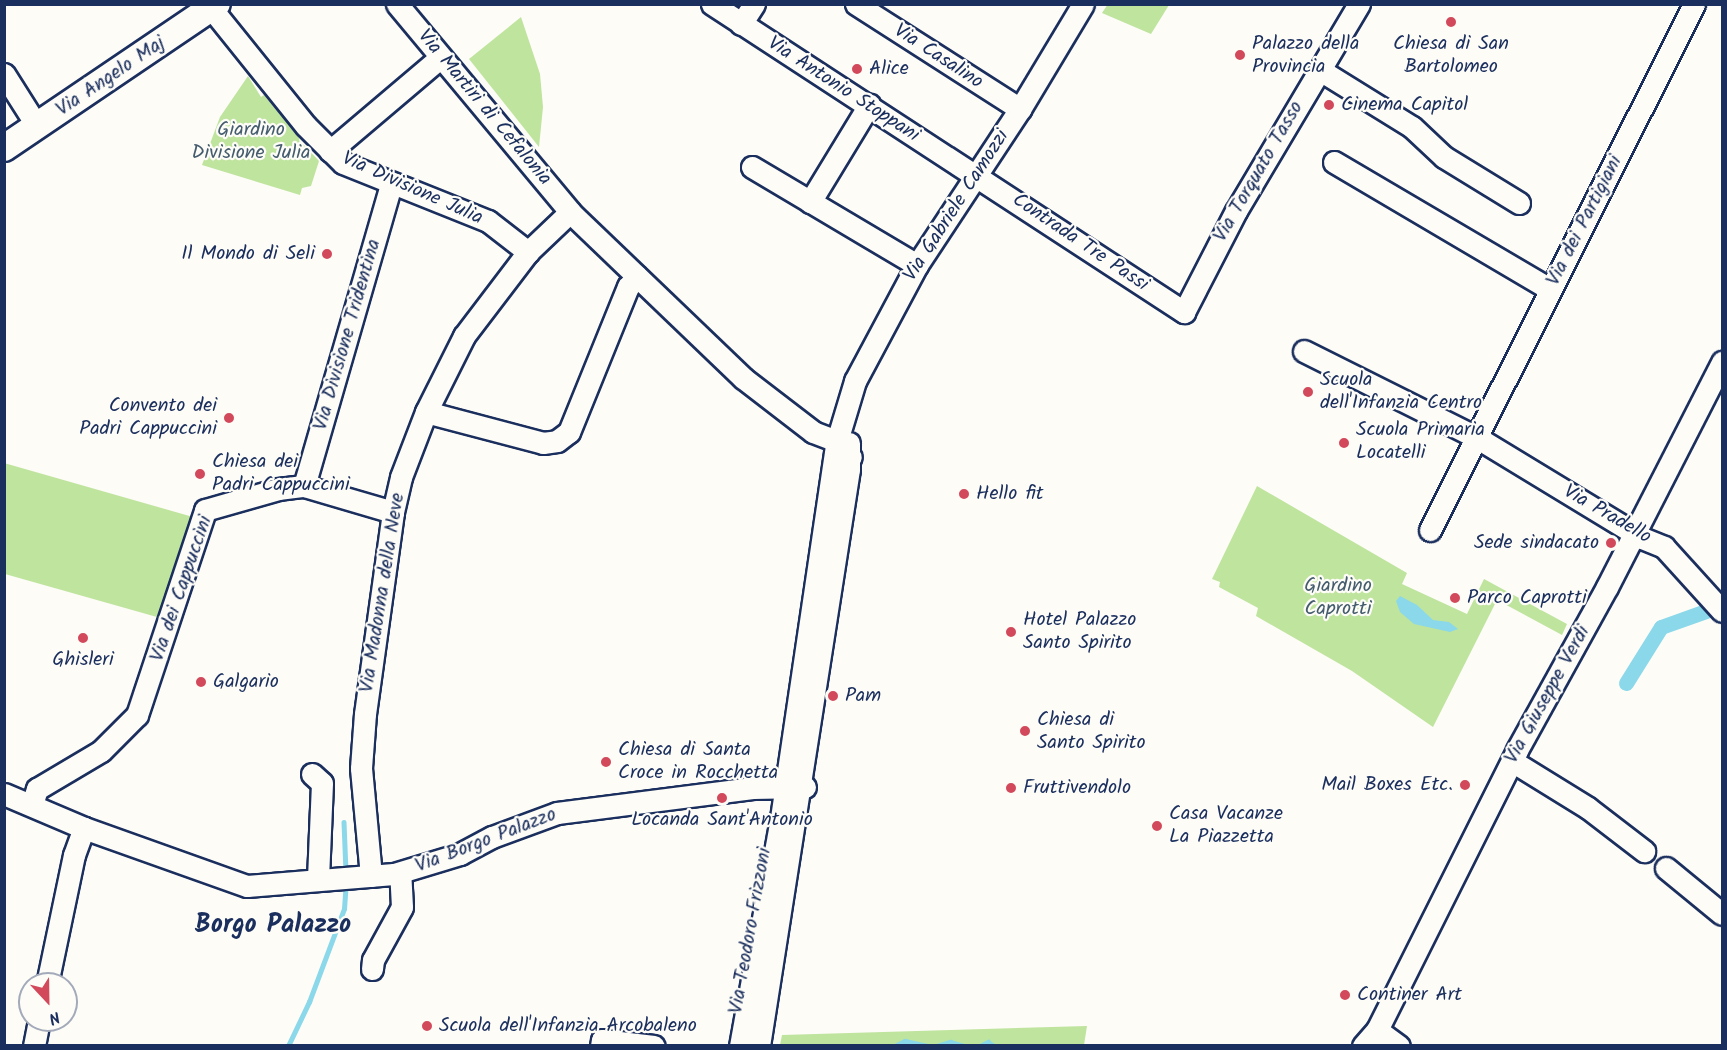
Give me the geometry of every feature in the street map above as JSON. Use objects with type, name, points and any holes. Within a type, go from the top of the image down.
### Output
[{"type":"main road","name":"Via Angelo Maj","points":[[4,148],[214,6]]},
{"type":"street","name":"Via Martiri di Cefalonia","points":[[397,4],[570,212]]},
{"type":"street","name":"Via Antonio Stoppani","points":[[712,4],[975,175]]},
{"type":"street","points":[[741,24],[754,4]]},
{"type":"street","name":"Via Casalino","points":[[856,4],[1020,109]]},
{"type":"street","name":"Via Gabriele Camozzi","points":[[791,779],[843,499],[845,413],[869,352],[917,265],[1020,109],[1083,4]]},
{"type":"street","name":"Via Torquato Tasso","points":[[1184,312],[1219,242],[1359,4]]},
{"type":"street","name":"Via dei Partigiani","points":[[1476,437],[1694,4]]},
{"type":"street","name":"Via Divisione Julia","points":[[214,6],[330,151],[343,163],[493,225],[528,252]]},
{"type":"street","points":[[330,151],[441,57]]},
{"type":"street","points":[[1320,70],[1412,127],[1444,157],[1519,202]]},
{"type":"street","points":[[4,74],[37,126]]},
{"type":"street","points":[[810,202],[869,105]]},
{"type":"street","points":[[1334,162],[1550,289]]},
{"type":"street","points":[[752,167],[917,265]]},
{"type":"street","name":"Contrada Tre Passi","points":[[975,175],[1184,312]]},
{"type":"street","name":"Via Divisione Tridentina","points":[[304,486],[390,184]]},
{"type":"street","points":[[570,212],[743,378],[813,432],[844,449]]},
{"type":"street","name":"Via Madonna della Neve","points":[[368,876],[361,768],[393,512],[426,412],[464,336],[528,252],[570,212]]},
{"type":"street","points":[[426,412],[543,443],[557,441],[569,432],[628,287],[637,276]]},
{"type":"street","name":"Via Pradello","points":[[1304,351],[1476,437],[1633,532],[1664,547],[1722,611]]},
{"type":"street","name":"Via Giuseppe Verdi","points":[[1363,1046],[1377,1030],[1512,760],[1722,362]]},
{"type":"street","points":[[1430,530],[1476,437]]},
{"type":"street","name":"Via Gabriele Camozzi","points":[[791,779],[825,458],[844,449]]},
{"type":"street","name":"Via dei Cappuccini","points":[[32,805],[37,789],[101,751],[141,709],[205,510],[278,489],[304,486],[393,512]]},
{"type":"street","points":[[1512,760],[1588,808],[1644,851]]},
{"type":"street","points":[[312,774],[322,783],[322,879]]},
{"type":"street","points":[[783,818],[791,779]]},
{"type":"street","name":"Via Borgo Palazzo","points":[[4,794],[84,828],[247,886],[400,873],[460,854],[492,837],[557,813],[752,788],[791,779]]},
{"type":"street","name":"Via Teodoro Frizzoni","points":[[732,1046],[783,818]]},
{"type":"street","name":"Via Teodoro Frizzoni","points":[[740,1046],[783,818]]},
{"type":"street","name":"Via Teodoro Frizzoni","points":[[759,1046],[783,818]]},
{"type":"street","points":[[50,972],[74,855],[84,828]]},
{"type":"street","points":[[1666,868],[1722,914]]},
{"type":"street","name":"Via Borgo Palazzo","points":[[372,969],[372,960],[402,907],[400,873]]},
{"type":"street","points":[[1377,1030],[1399,1046]]},
{"type":"street","points":[[602,1046],[602,1040],[642,1045]]},
{"type":"green space","points":[[1108,4],[1169,5],[1151,34],[1102,13]]},
{"type":"green space","points":[[521,17],[540,74],[543,107],[539,147],[469,59]]},
{"type":"green space","name":"Giardino Divisione Julia","points":[[248,76],[261,97],[264,95],[299,138],[300,145],[303,144],[319,161],[311,186],[302,188],[300,195],[202,165],[220,117]]},
{"type":"green space","points":[[4,463],[193,517],[164,619],[5,574]]},
{"type":"green space","name":"Giardino Caprotti","points":[[1257,486],[1407,573],[1402,584],[1467,614],[1484,579],[1567,624],[1562,635],[1497,600],[1433,727],[1352,671],[1256,616],[1258,608],[1219,587],[1220,582],[1212,579]]},
{"type":"green space","points":[[1087,1026],[1084,1045],[780,1045],[782,1035]]},
{"type":"water","points":[[1400,596],[1417,605],[1433,620],[1449,622],[1458,629],[1450,632],[1414,624],[1400,612],[1396,601]]},
{"type":"waterway","points":[[1626,683],[1661,627],[1706,611]]},
{"type":"waterway","points":[[344,822],[346,871]]},
{"type":"waterway","points":[[288,1046],[309,1002],[344,909],[346,883]]},
{"type":"waterway","points":[[895,1046],[905,1041],[928,1046]]},
{"type":"waterway","points":[[937,1046],[950,1042],[964,1046]]},
{"type":"waterway","points":[[980,1046],[988,1042],[994,1046]]},
{"type":"place","name":"Chiesa di San Bartolomeo","points":[[1451,22]]},
{"type":"place","name":"Palazzo della Provincia","points":[[1240,55]]},
{"type":"place","name":"Alice","points":[[857,69]]},
{"type":"place","name":"Cinema Capitol","points":[[1329,105]]},
{"type":"place","name":"Il Mondo di Seli","points":[[327,254]]},
{"type":"place","name":"Scuola dell'Infanzia Centro","points":[[1308,392]]},
{"type":"place","name":"Convento dei Padri Cappuccini","points":[[229,418]]},
{"type":"place","name":"Scuola Primaria Locatelli","points":[[1344,443]]},
{"type":"place","name":"Chiesa dei Padri Cappuccini","points":[[200,474]]},
{"type":"place","name":"Hello fit","points":[[964,494]]},
{"type":"place","name":"Sede sindacato","points":[[1611,543]]},
{"type":"place","name":"Parco Caprotti","points":[[1455,598]]},
{"type":"place","name":"Hotel Palazzo Santo Spirito","points":[[1011,632]]},
{"type":"place","name":"Ghisleri","points":[[83,638]]},
{"type":"place","name":"Galgario","points":[[201,682]]},
{"type":"place","name":"Pam","points":[[833,696]]},
{"type":"place","name":"Chiesa di Santo Spirito","points":[[1025,731]]},
{"type":"place","name":"Chiesa di Santa Croce in Rocchetta","points":[[606,762]]},
{"type":"place","name":"Mail Boxes Etc.","points":[[1465,785]]},
{"type":"place","name":"Fruttivendolo","points":[[1011,788]]},
{"type":"place","name":"Locanda Sant'Antonio","points":[[722,798]]},
{"type":"place","name":"Casa Vacanze La Piazzetta","points":[[1157,826]]},
{"type":"place","name":"Continer Art","points":[[1345,995]]},
{"type":"place","name":"Scuola dell'Infanzia Arcobaleno","points":[[427,1026]]},
{"type":"district","name":"Borgo Palazzo","points":[[273,926]]}]
